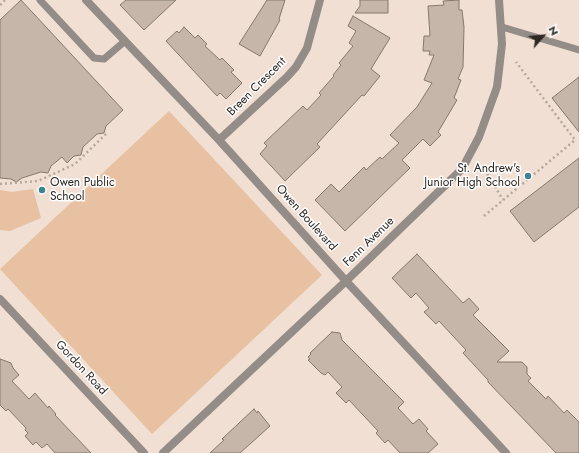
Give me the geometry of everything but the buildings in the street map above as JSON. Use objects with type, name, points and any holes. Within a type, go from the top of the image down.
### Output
[{"type":"street","name":"Owen Boulevard","points":[[86,0],[219,140],[346,281],[506,453]]},
{"type":"street","name":"Breen Crescent","points":[[219,140],[296,67],[307,48],[320,0]]},
{"type":"street","name":"Fenn Avenue","points":[[163,453],[346,281],[462,169],[483,126],[497,87],[502,44],[499,0]]},
{"type":"street","name":"Gordon Road","points":[[0,299],[144,453]]},
{"type":"lane","points":[[40,0],[94,58],[104,59],[125,41]]},
{"type":"lane","points":[[502,27],[579,50]]},
{"type":"path","points":[[0,5],[5,0]]},
{"type":"path","points":[[484,216],[575,140],[516,62]]},
{"type":"path","points":[[0,184],[6,185],[38,181],[75,164],[106,134]]},
{"type":"path","points":[[482,166],[503,200]]},
{"type":"shaded area","points":[[169,111],[322,275],[152,434],[0,269]]},
{"type":"shaded area","points":[[33,189],[41,218],[10,231],[0,230],[0,190],[12,192]]},
{"type":"place","name":"St. Andrew's Junior High School","points":[[528,176]]},
{"type":"place","name":"Owen Public School","points":[[42,190]]}]
